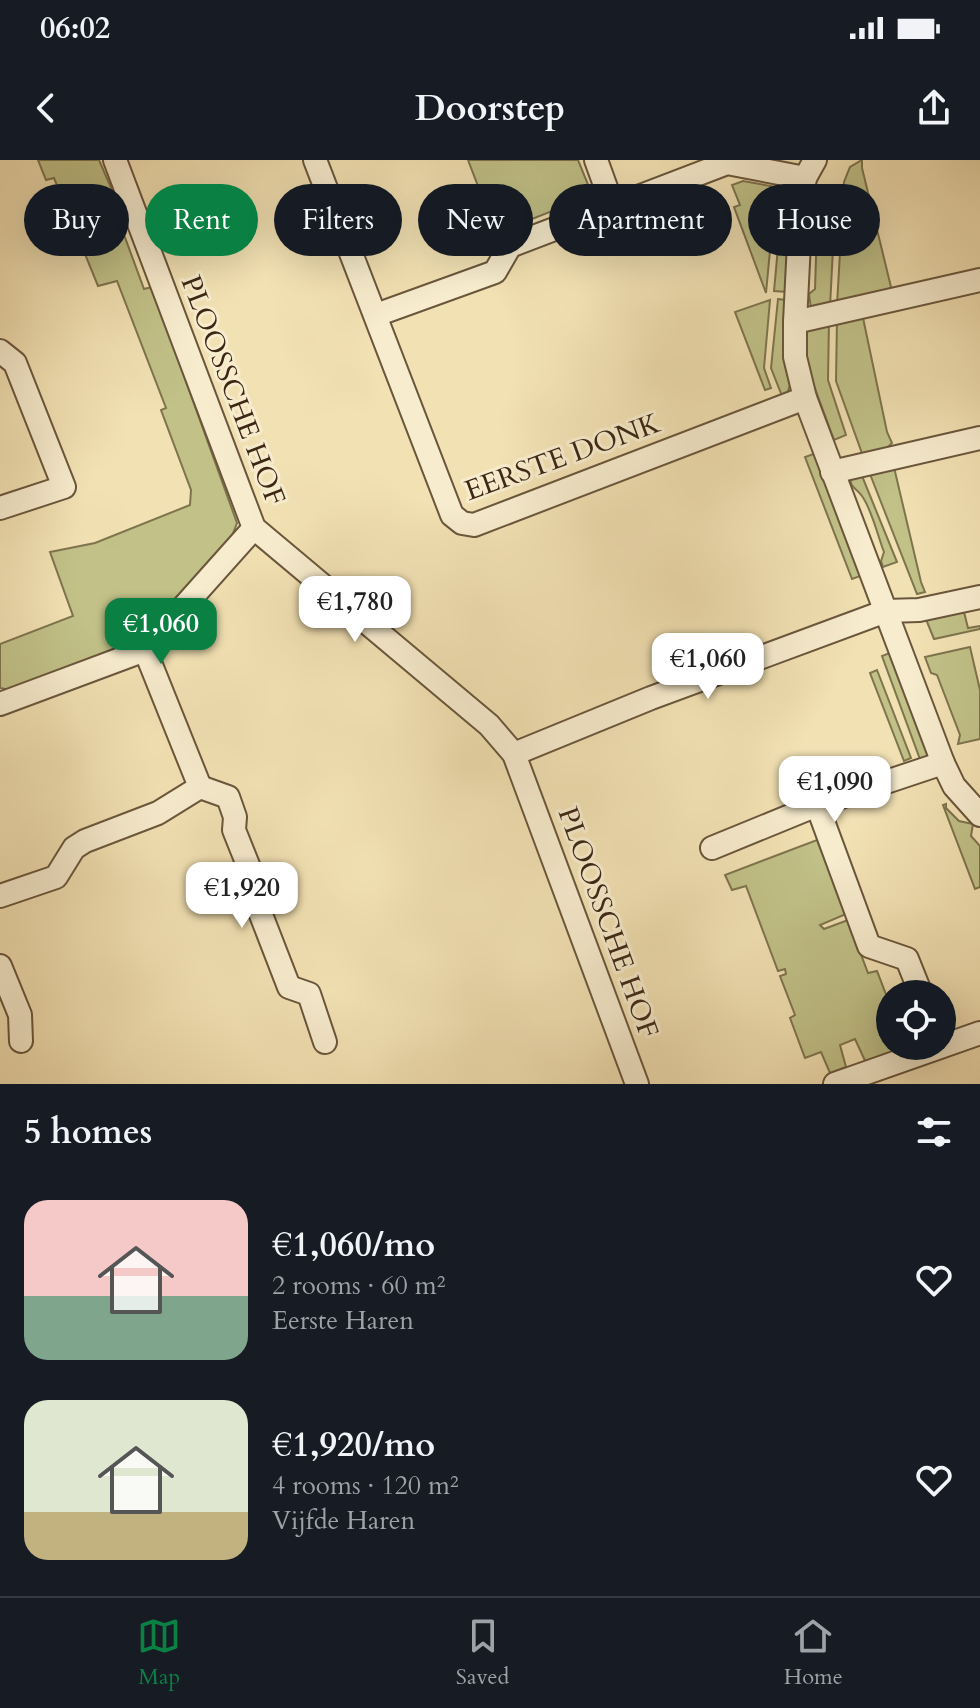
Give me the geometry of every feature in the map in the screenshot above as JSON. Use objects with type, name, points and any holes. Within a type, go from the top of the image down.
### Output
[{"type":"street","name":"PLOOSSCHE HOF","points":[[115,160],[254,528],[489,725],[514,754],[637,1084]]},
{"type":"street","name":"EERSTE DONK","points":[[315,160],[435,476],[452,515],[462,523],[474,525],[805,398]]},
{"type":"street","points":[[596,160],[605,184]]},
{"type":"street","points":[[673,184],[727,163],[810,169],[801,203],[795,322],[795,357],[805,398],[943,763],[954,786],[980,815]]},
{"type":"street","points":[[376,315],[495,272],[510,246],[549,231]]},
{"type":"street","points":[[795,322],[980,280]]},
{"type":"street","points":[[0,351],[15,363],[64,487],[0,508]]},
{"type":"street","points":[[832,472],[980,438]]},
{"type":"street","points":[[0,704],[145,650],[254,528]]},
{"type":"street","points":[[514,754],[651,698],[886,611],[919,610],[980,597]]},
{"type":"street","points":[[145,650],[200,787],[228,797],[235,817],[234,830],[260,895],[258,907],[289,987],[309,994],[325,1042]]},
{"type":"street","points":[[712,848],[817,805],[943,763]]},
{"type":"street","points":[[0,896],[56,877],[74,848],[85,841],[158,813],[200,787]]},
{"type":"street","points":[[817,805],[869,946],[907,959],[915,980]]},
{"type":"street","points":[[0,966],[20,1015],[21,1041]]},
{"type":"street","points":[[956,1041],[980,1033]]},
{"type":"street","points":[[835,1084],[902,1060]]},
{"type":"green space","points":[[38,160],[99,160],[109,184],[56,184],[54,178],[46,180]]},
{"type":"green space","points":[[468,160],[578,160],[588,184],[549,184],[549,212],[533,219],[533,184],[477,184]]},
{"type":"green space","points":[[862,160],[866,184],[844,184],[850,167]]},
{"type":"green space","points":[[743,181],[760,184],[748,184],[748,245],[734,207],[740,205],[732,185]]},
{"type":"green space","points":[[880,242],[891,287],[886,294],[837,305],[840,256],[880,256]]},
{"type":"green space","points":[[129,248],[144,289],[152,287],[237,523],[230,541],[141,638],[10,690],[0,688],[0,644],[73,616],[50,552],[95,543],[190,505],[191,490],[161,410],[166,408],[117,281],[98,286],[86,256],[129,256]]},
{"type":"green space","points":[[752,256],[769,256],[766,293]]},
{"type":"green space","points":[[777,256],[788,256],[787,292],[774,291]]},
{"type":"green space","points":[[816,256],[833,256],[830,307],[811,309],[809,294],[815,289]]},
{"type":"green space","points":[[778,299],[786,300],[785,364],[790,385],[787,394],[782,396],[771,368]]},
{"type":"green space","points":[[770,300],[764,368],[771,388],[765,390],[735,312]]},
{"type":"green space","points":[[862,313],[892,443],[883,452],[863,456],[836,381],[837,319]]},
{"type":"green space","points":[[829,321],[828,380],[846,435],[834,440],[807,367],[807,329]]},
{"type":"green space","points":[[816,453],[863,575],[852,579],[805,457]]},
{"type":"green space","points":[[893,463],[925,592],[917,594],[868,469]]},
{"type":"green space","points":[[860,471],[897,562],[883,567],[884,552],[872,516],[850,480],[850,476]]},
{"type":"green space","points":[[963,608],[968,628],[980,626],[980,629],[934,639],[925,617]]},
{"type":"green space","points":[[970,647],[980,690],[980,739],[958,744],[960,735],[937,675],[931,673],[925,657]]},
{"type":"green space","points":[[892,652],[929,754],[921,762],[882,656]]},
{"type":"green space","points":[[877,670],[911,758],[904,761],[870,673]]},
{"type":"green space","points":[[946,804],[946,808],[959,821],[973,824],[971,836],[980,846],[980,887],[975,889],[943,805]]},
{"type":"green space","points":[[817,840],[846,914],[820,925],[824,929],[848,920],[868,973],[877,971],[880,980],[876,980],[876,1060],[882,1060],[867,1065],[855,1039],[840,1045],[846,1067],[830,1073],[821,1052],[805,1058],[790,1018],[795,1015],[780,976],[786,974],[785,969],[778,971],[746,886],[732,890],[725,875]]}]
